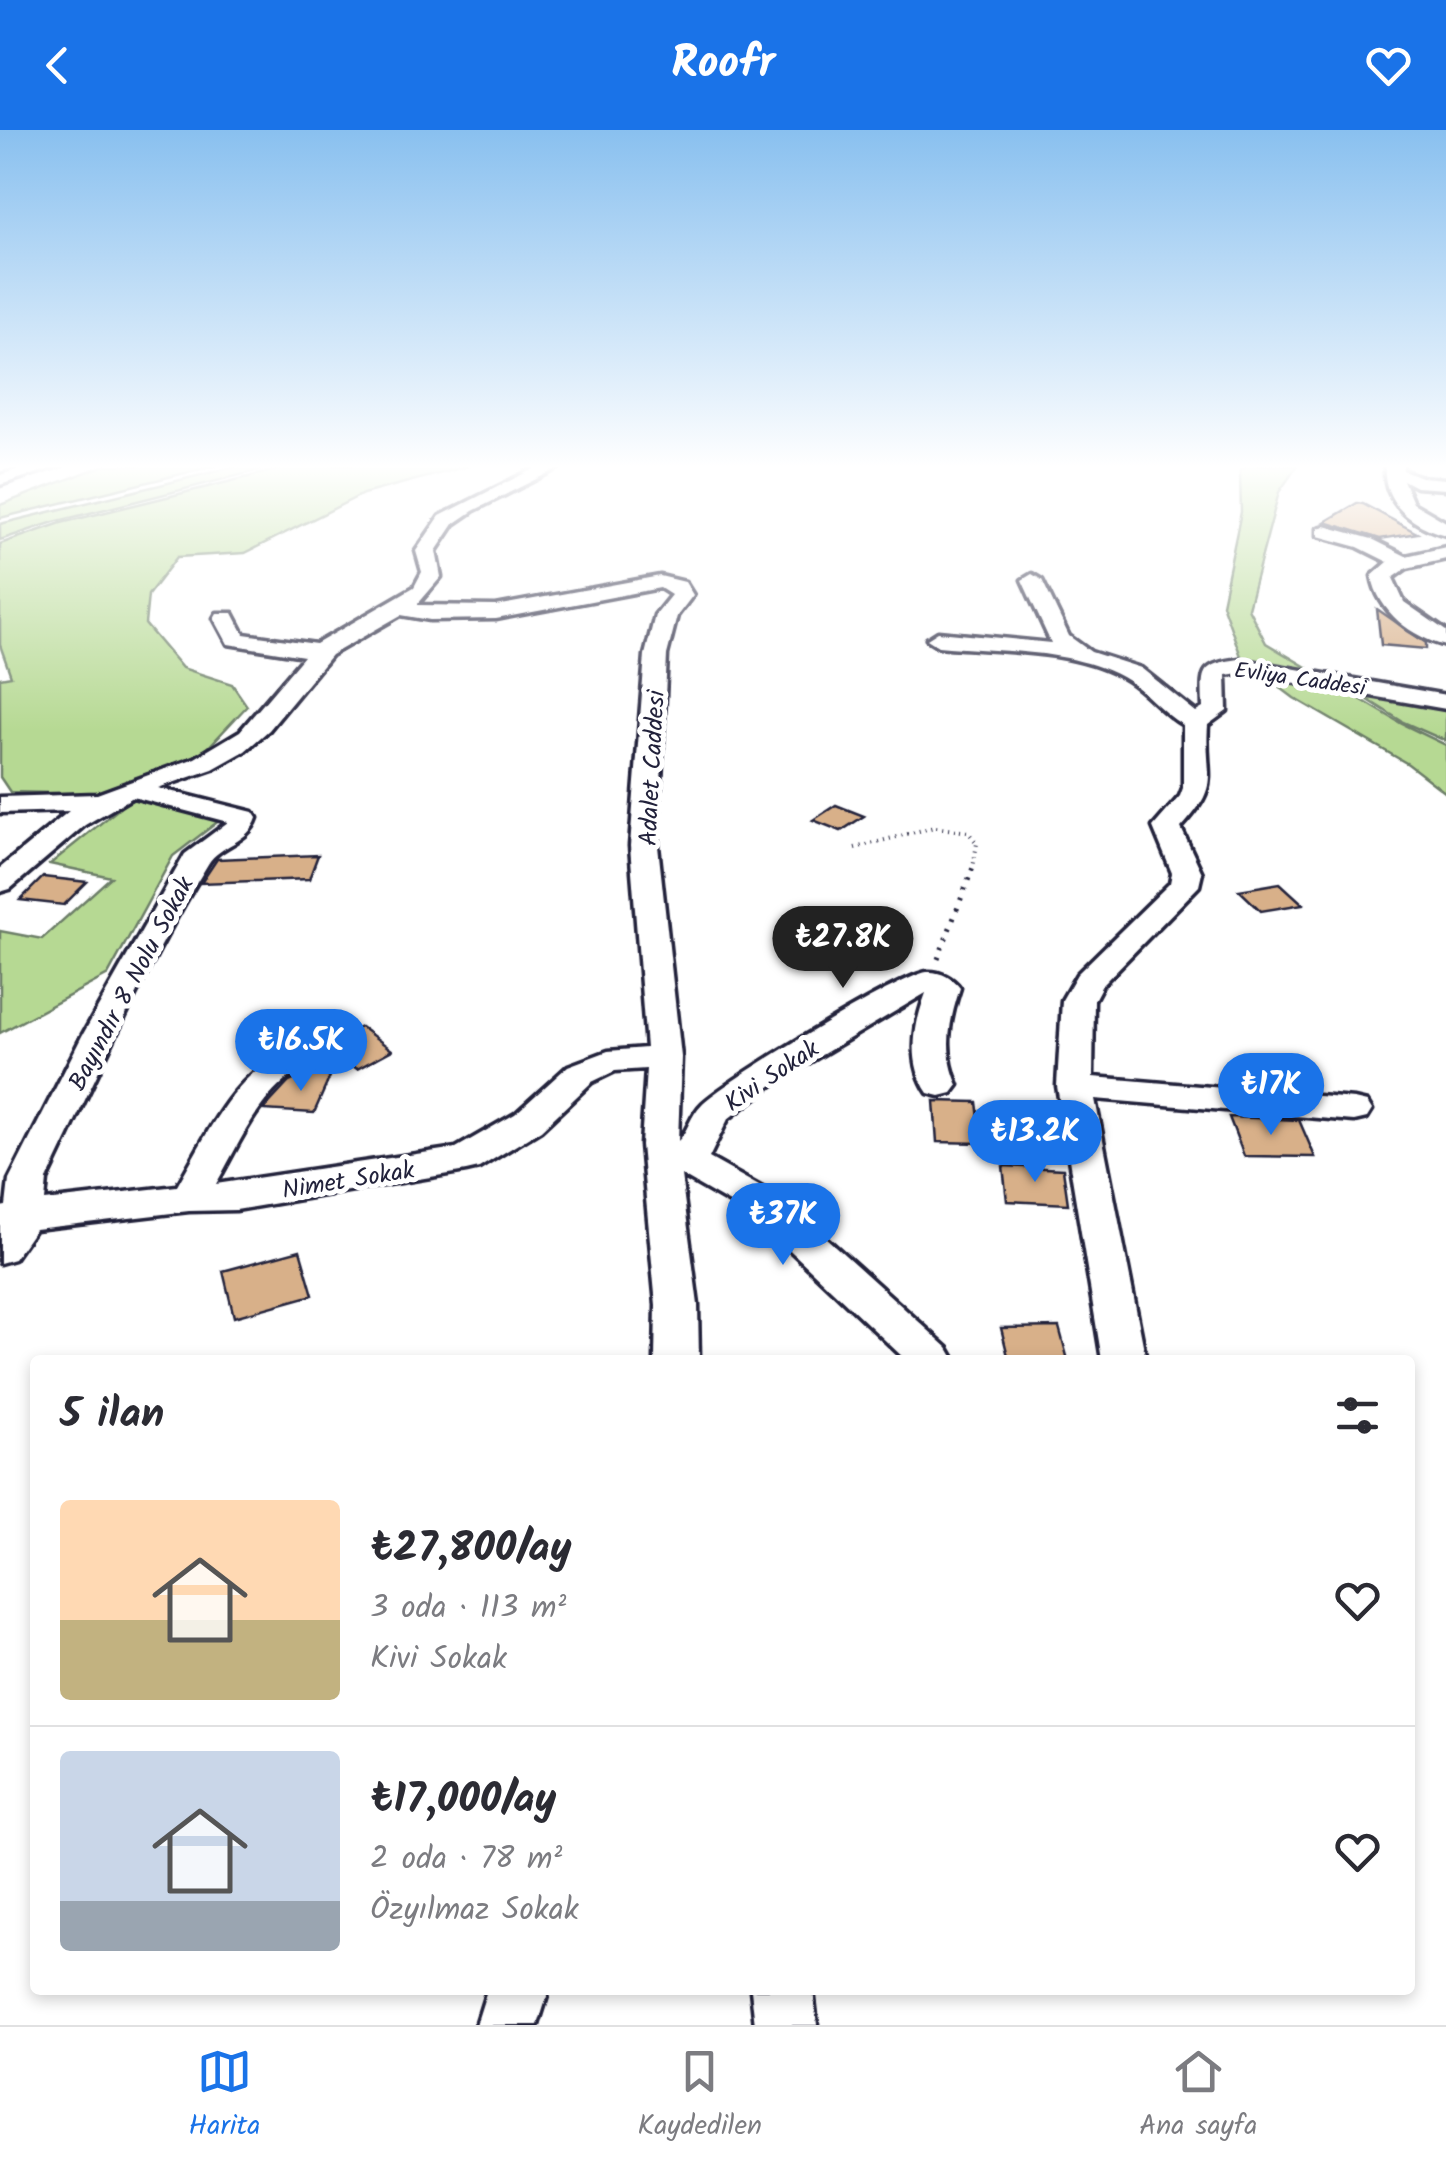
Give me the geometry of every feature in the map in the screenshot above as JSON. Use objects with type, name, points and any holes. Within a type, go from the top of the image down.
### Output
[{"type":"street","points":[[0,883],[102,802],[204,764],[235,747],[269,715],[321,652],[343,634],[421,592],[434,566],[427,553]]},
{"type":"street","points":[[1386,553],[1403,562]]},
{"type":"street","points":[[1444,553],[1403,562],[1382,576],[1383,590],[1402,613],[1446,640]]},
{"type":"street","points":[[1032,580],[1060,640],[1088,658]]},
{"type":"street","name":"Adalet Caddesi","points":[[397,608],[449,616],[490,613],[660,582],[678,586],[682,594],[666,615],[656,655],[644,846],[673,1154],[676,1355]]},
{"type":"street","points":[[1402,613],[1432,607]]},
{"type":"street","points":[[225,618],[236,640],[321,652]]},
{"type":"street","points":[[938,639],[1004,642],[1088,658],[1137,675],[1179,715],[1196,722],[1196,790],[1192,800],[1166,827],[1187,873],[1184,886],[1088,981],[1078,1000],[1075,1086],[1123,1355]]},
{"type":"street","name":"Evliya Caddesi","points":[[1196,722],[1215,711],[1214,674],[1218,668],[1239,666],[1446,702]]},
{"type":"street","name":"Bayındır 8 Nolu Sokak","points":[[13,1217],[99,1036],[198,854],[240,826],[243,818],[134,790]]},
{"type":"street","points":[[0,805],[102,802]]},
{"type":"street","points":[[931,981],[944,988],[932,1019],[932,1069],[940,1084]]},
{"type":"street","name":"Kivi Sokak","points":[[673,1154],[713,1113],[764,1074],[896,1000],[917,984],[931,981]]},
{"type":"street","points":[[189,1198],[251,1092],[279,1068],[317,1052]]},
{"type":"street","name":"Nimet Sokak","points":[[13,1217],[189,1198],[236,1197],[466,1160],[528,1122],[580,1074],[608,1061],[664,1057]]},
{"type":"street","points":[[1075,1086],[1354,1110]]},
{"type":"street","points":[[673,1154],[770,1209],[927,1355]]},
{"type":"street","points":[[0,1248],[13,1217]]},
{"type":"street","points":[[506,2025],[516,1995]]},
{"type":"street","points":[[783,1995],[786,2025]]},
{"type":"path","points":[[855,848],[934,827],[968,832],[977,843],[973,869],[952,914],[931,981]]},
{"type":"green space","points":[[0,553],[238,553],[177,557],[148,595],[145,624],[182,668],[232,684],[247,706],[203,753],[144,776],[94,794],[10,792],[0,777],[0,678],[11,676],[0,645]]},
{"type":"green space","points":[[1232,553],[1263,553],[1248,608],[1266,643],[1402,724],[1446,745],[1446,793],[1408,764],[1294,698],[1242,659],[1222,604]]},
{"type":"green space","points":[[1346,686],[1446,708],[1446,741],[1403,722]]},
{"type":"green space","points":[[132,798],[220,820],[173,856],[108,975],[0,1033],[0,931],[42,939],[111,877],[50,864]]},
{"type":"building","points":[[1377,609],[1426,643],[1426,649],[1381,645]]},
{"type":"building","points":[[836,805],[864,816],[841,831],[813,820]]},
{"type":"building","points":[[318,855],[309,879],[201,883],[217,859]]},
{"type":"building","points":[[43,877],[87,882],[64,905],[20,900]]},
{"type":"building","points":[[1280,883],[1303,904],[1261,911],[1239,890]]},
{"type":"building","points":[[361,1027],[392,1050],[357,1069],[337,1054],[331,1042]]},
{"type":"building","points":[[312,1071],[332,1072],[314,1113],[263,1110],[289,1082]]},
{"type":"building","points":[[934,1101],[977,1102],[982,1143],[937,1142]]},
{"type":"building","points":[[1229,1117],[1299,1120],[1315,1157],[1244,1156]]},
{"type":"building","points":[[1003,1166],[1063,1169],[1068,1204],[1007,1201]]},
{"type":"building","points":[[300,1250],[313,1295],[234,1317],[223,1271]]},
{"type":"building","points":[[1059,1327],[1067,1355],[1008,1355],[1001,1328]]}]
